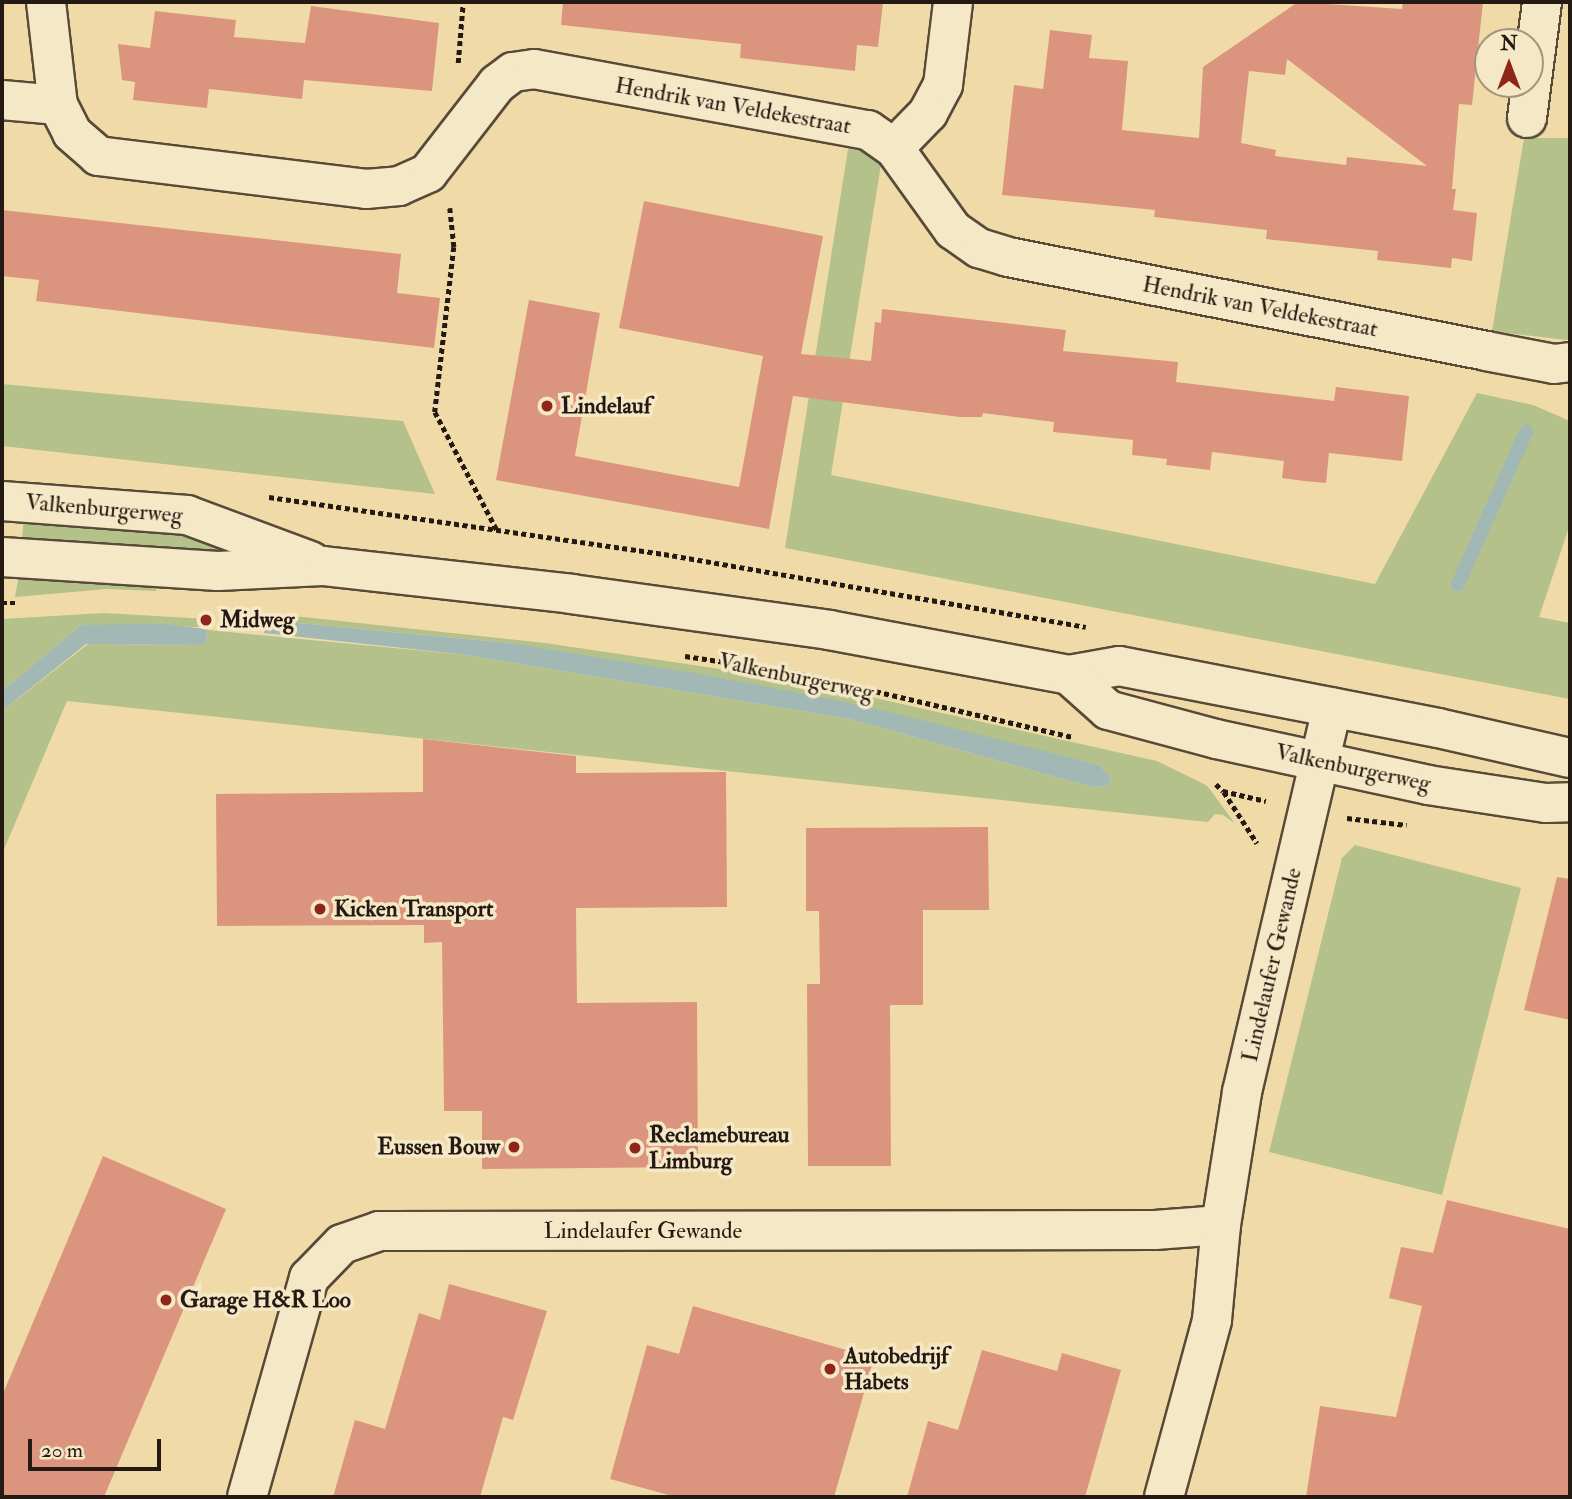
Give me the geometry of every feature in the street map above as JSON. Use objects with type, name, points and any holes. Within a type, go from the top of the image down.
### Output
[{"type":"street","name":"Hendrik van Veldekestraat","points":[[46,2],[58,105],[72,133],[98,156],[366,189],[400,186],[428,173],[497,84],[513,72],[534,69],[868,130],[894,148],[953,230],[979,248],[1500,354],[1554,364],[1570,362]]},
{"type":"street","points":[[894,148],[928,113],[943,85],[953,2]]},
{"type":"street","points":[[1527,118],[1542,2]]},
{"type":"street","points":[[2,100],[58,105]]},
{"type":"street","name":"Valkenburgerweg","points":[[2,500],[187,516],[223,525],[323,566]]},
{"type":"street","name":"Valkenburgerweg","points":[[2,557],[218,571],[323,566],[829,630],[1069,675],[1119,666],[1332,707],[1570,758]]},
{"type":"street","name":"Valkenburgerweg","points":[[1069,675],[1108,710],[1428,785],[1546,803],[1570,802]]},
{"type":"street","name":"Lindelaufer Gewande","points":[[1164,1497],[1212,1320],[1221,1225],[1242,1092],[1332,707]]},
{"type":"street","name":"Lindelaufer Gewande","points":[[247,1497],[309,1278],[342,1244],[379,1231],[1155,1230],[1221,1225]]},
{"type":"path","points":[[428,173],[453,211],[454,247],[435,412],[498,532]]},
{"type":"path","points":[[2,603],[28,604]]},
{"type":"path","name":"Valkenburgerweg","points":[[670,654],[793,672],[1081,738]]},
{"type":"path","name":"Valkenburgerweg","points":[[1205,775],[1223,791],[1308,811],[1401,828],[1412,822]]},
{"type":"green space","points":[[1524,138],[1570,138],[1570,339],[1566,340],[1492,331]]},
{"type":"green space","points":[[848,149],[883,152],[831,475],[1375,584],[1477,393],[1533,405],[1570,421],[1570,524],[1539,617],[1570,623],[1570,699],[785,548]]},
{"type":"green space","points":[[2,384],[403,421],[435,494],[2,446]]},
{"type":"green space","points":[[24,516],[225,538],[222,556],[22,539]]},
{"type":"green space","points":[[19,574],[157,574],[156,591],[107,589],[15,597]]},
{"type":"green space","points":[[104,613],[208,619],[208,630],[467,655],[850,719],[1092,787],[1107,786],[1111,778],[1099,765],[999,742],[509,643],[265,620],[266,613],[545,643],[795,680],[1157,761],[1206,785],[1234,823],[1223,815],[1215,814],[1208,822],[67,701],[2,854],[2,711],[88,644],[201,645],[207,640],[206,629],[201,627],[81,625],[2,691],[2,619]]},
{"type":"green space","points":[[1355,845],[1521,888],[1442,1195],[1269,1152],[1342,858]]},
{"type":"water","points":[[265,620],[509,643],[700,674],[869,707],[1099,765],[1111,778],[1107,786],[1092,787],[850,719],[467,655],[264,633]]},
{"type":"water","points":[[163,624],[206,629],[207,641],[201,645],[86,644],[2,711],[2,691],[81,625]]},
{"type":"building","points":[[563,2],[883,2],[878,47],[857,45],[855,71],[740,58],[741,44],[561,25]]},
{"type":"building","points":[[1298,2],[1402,9],[1403,2],[1483,2],[1480,28],[1474,28],[1472,105],[1459,104],[1452,189],[1456,189],[1453,210],[1477,213],[1472,261],[1452,258],[1451,268],[1377,260],[1378,251],[1266,239],[1267,230],[1154,217],[1155,210],[1002,195],[1014,85],[1043,89],[1050,30],[1092,35],[1089,58],[1128,61],[1122,130],[1199,138],[1203,67]],"holes":[[[1287,59],[1427,166],[1347,157],[1346,165],[1275,156],[1276,150],[1241,143],[1249,71],[1285,75]]]},
{"type":"building","points":[[311,6],[439,23],[432,91],[304,80],[302,99],[209,89],[207,108],[133,100],[135,82],[122,80],[118,44],[150,48],[155,11],[236,20],[234,37],[305,43]]},
{"type":"building","points":[[644,201],[823,236],[801,354],[871,361],[875,322],[881,323],[882,309],[1066,330],[1063,351],[1178,362],[1176,382],[1334,401],[1336,387],[1409,396],[1402,461],[1329,453],[1326,483],[1304,481],[1282,478],[1284,461],[1212,452],[1210,470],[1166,465],[1167,459],[1132,455],[1133,440],[1053,432],[1054,422],[983,413],[982,417],[960,417],[793,396],[769,529],[496,480],[529,300],[600,313],[575,456],[739,487],[763,356],[619,328]]},
{"type":"building","points":[[2,210],[401,254],[397,293],[440,298],[434,348],[36,301],[39,280],[2,276]]},
{"type":"building","points":[[423,739],[576,756],[576,773],[726,772],[727,907],[576,908],[577,1003],[697,1002],[698,1167],[482,1169],[482,1111],[444,1111],[442,942],[424,943],[424,925],[217,926],[216,794],[423,792]]},
{"type":"building","points":[[988,827],[989,910],[923,910],[923,1005],[890,1005],[891,1166],[808,1166],[807,984],[820,984],[819,911],[806,911],[806,828]]},
{"type":"building","points":[[1557,877],[1570,879],[1570,1020],[1524,1010]]},
{"type":"building","points":[[103,1156],[226,1209],[104,1497],[2,1497],[2,1396]]},
{"type":"building","points":[[1447,1200],[1570,1229],[1570,1497],[1306,1497],[1320,1406],[1396,1417],[1422,1306],[1389,1298],[1401,1247],[1433,1253]]},
{"type":"building","points":[[449,1284],[547,1311],[513,1420],[503,1417],[480,1497],[333,1497],[355,1420],[385,1429],[419,1313],[440,1320]]},
{"type":"building","points":[[693,1306],[874,1358],[834,1497],[676,1497],[610,1479],[647,1345],[679,1354]]},
{"type":"building","points":[[982,1350],[1057,1371],[1062,1353],[1121,1370],[1085,1497],[907,1497],[928,1421],[958,1430]]},
{"type":"waterway","points":[[1458,584],[1526,432]]},
{"type":"place","name":"Lindelauf","points":[[547,406]]},
{"type":"place","name":"Midweg","points":[[206,620]]},
{"type":"place","name":"Kicken Transport","points":[[320,909]]},
{"type":"place","name":"Eussen Bouw","points":[[514,1147]]},
{"type":"place","name":"Reclamebureau Limburg","points":[[635,1148]]},
{"type":"place","name":"Garage H&R Loo","points":[[166,1300]]},
{"type":"place","name":"Autobedrijf Habets","points":[[830,1369]]}]
